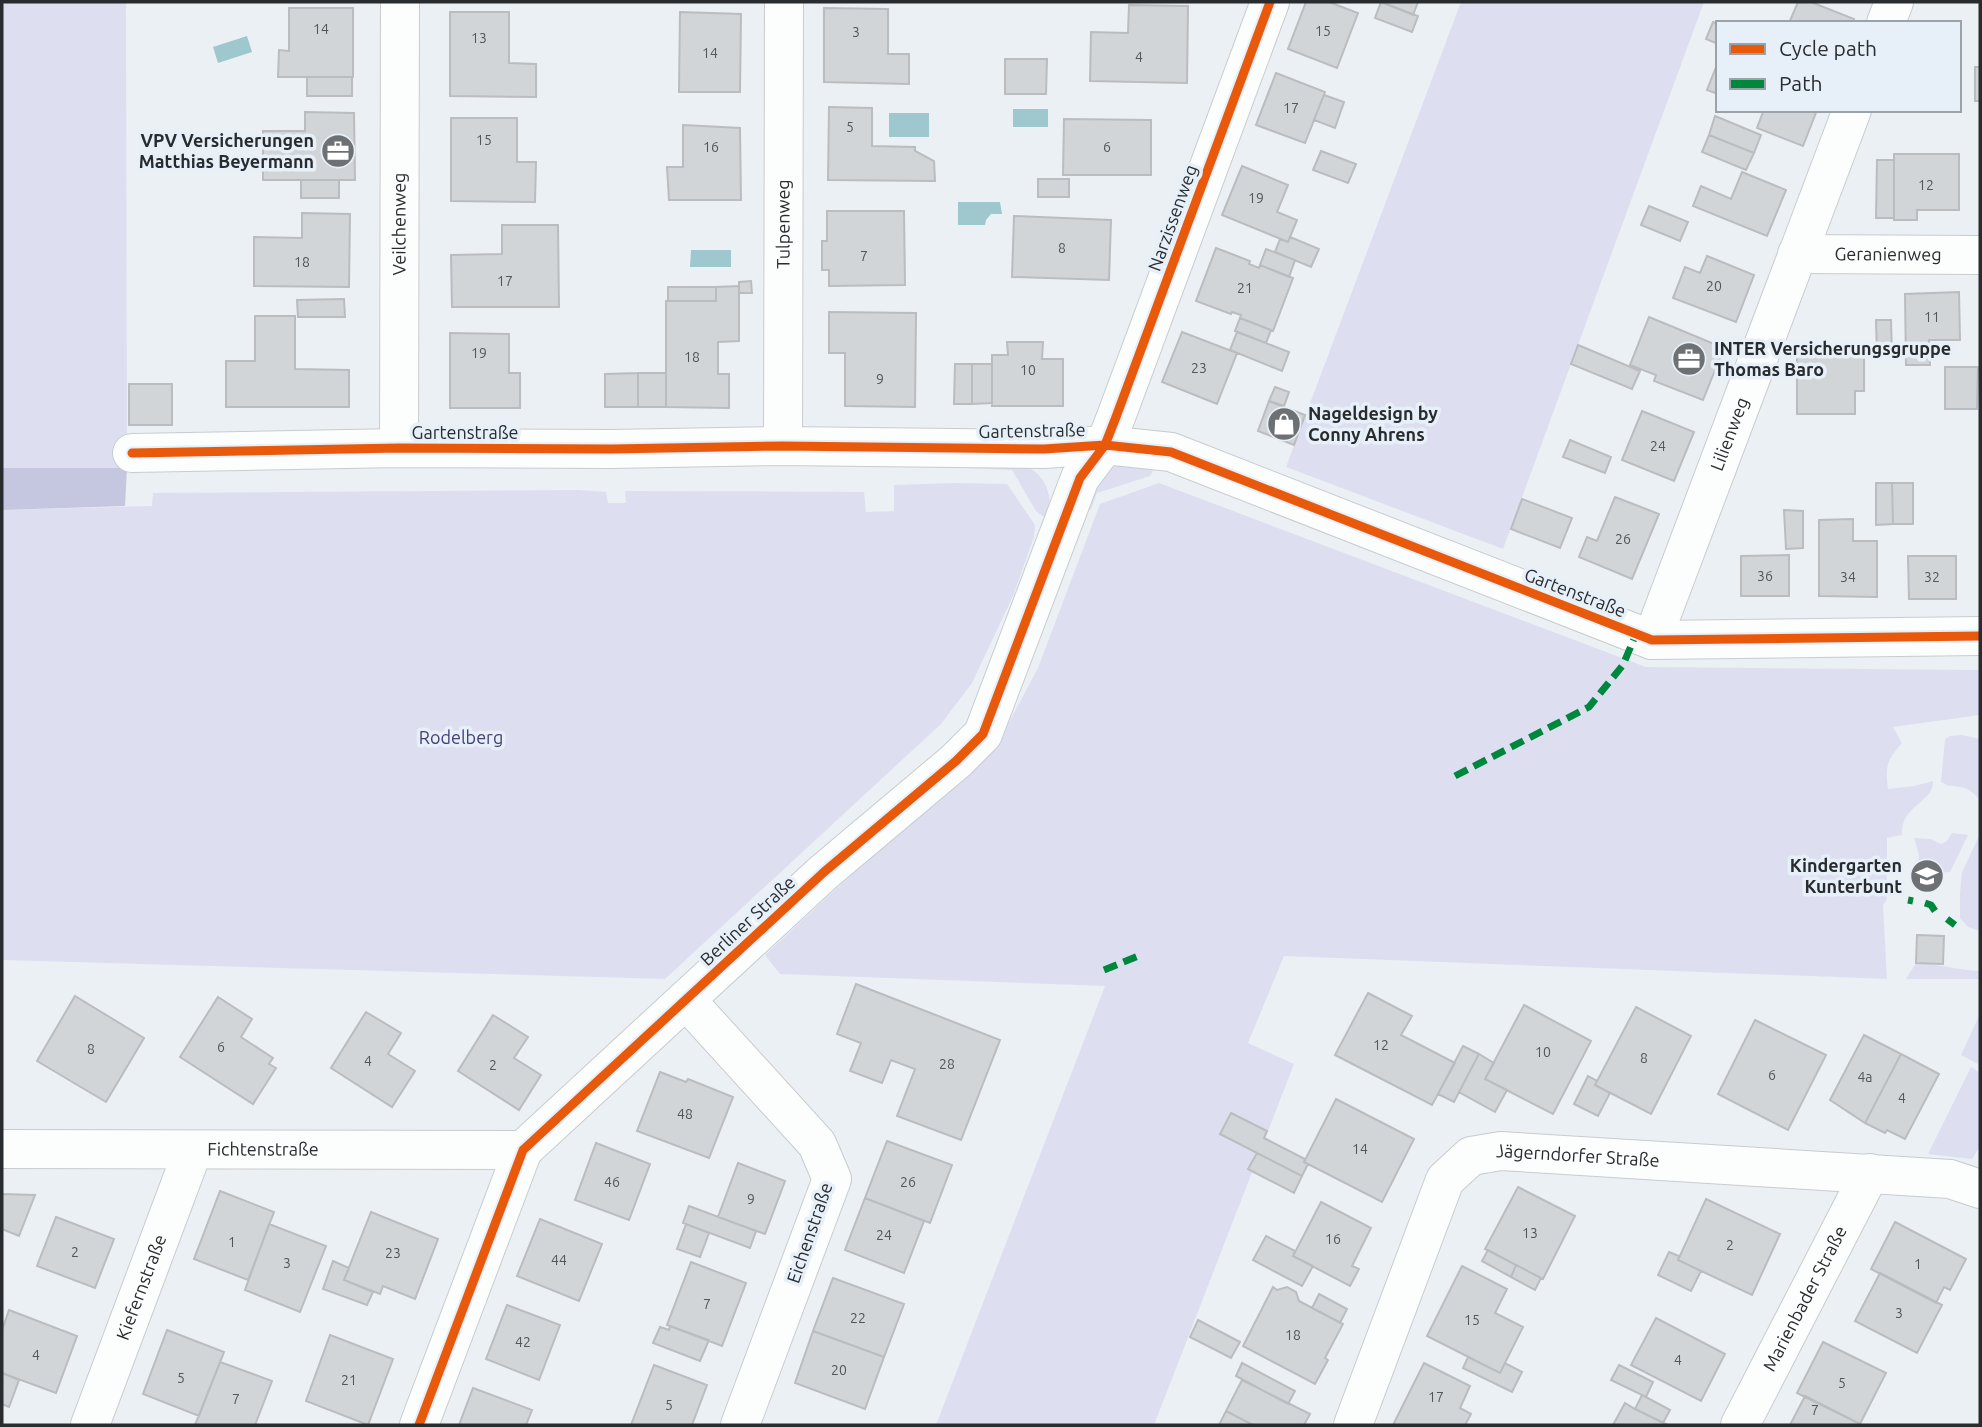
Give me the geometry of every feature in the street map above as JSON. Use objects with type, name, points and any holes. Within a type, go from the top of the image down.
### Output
[{"type":"street","name":"Veilchenweg","points":[[400,2],[400,448]]},
{"type":"street","name":"Tulpenweg","points":[[783,446],[784,2]]},
{"type":"street","name":"Narzissenweg","points":[[1105,445],[1270,2]]},
{"type":"street","points":[[1887,21],[1894,2]]},
{"type":"street","name":"Lilienweg","points":[[1652,640],[1851,112]]},
{"type":"street","name":"Geranienweg","points":[[1797,254],[1980,255]]},
{"type":"street","name":"Gartenstraße","points":[[132,453],[400,448],[611,449],[783,446],[1044,449],[1105,445],[1171,452],[1652,640],[1980,636]]},
{"type":"street","name":"Berliner Straße","points":[[419,1425],[523,1150],[824,872],[956,761],[984,734],[1080,478],[1105,445]]},
{"type":"street","name":"Eichenstraße","points":[[686,1000],[817,1144],[832,1179],[740,1425]]},
{"type":"street","name":"Fichtenstraße","points":[[2,1149],[523,1150]]},
{"type":"street","name":"Kiefernstraße","points":[[90,1425],[193,1150]]},
{"type":"street","name":"Jägerndorfer Straße","points":[[1353,1425],[1445,1180],[1471,1156],[1501,1151],[1870,1173],[1950,1179],[1980,1189]]},
{"type":"street","name":"Marienbader Straße","points":[[1740,1425],[1870,1173]]},
{"type":"green space","points":[[2,2],[126,2],[127,468],[2,468]]},
{"type":"green space","points":[[1461,2],[1704,2],[1503,549],[1286,467]]},
{"type":"green space","points":[[975,461],[1014,464],[1033,471],[1047,489],[1050,505],[1048,520],[1036,511],[1012,470],[969,468]]},
{"type":"green space","points":[[1132,463],[1153,471],[1150,476],[1097,493],[1091,509],[1085,513],[1091,494],[1105,472],[1121,464]]},
{"type":"green space","points":[[1159,483],[1646,667],[1980,670],[1980,715],[1893,727],[1902,743],[1888,764],[1888,789],[1933,781],[1928,795],[1906,817],[1902,835],[1887,838],[1887,899],[1883,905],[1887,979],[1284,956],[1248,1043],[1294,1064],[1154,1425],[936,1425],[1105,986],[780,974],[765,955],[999,741],[1038,668],[1100,504]]},
{"type":"green space","name":"Rodelberg","points":[[1007,484],[1035,525],[1034,537],[1013,596],[972,683],[941,724],[665,979],[2,960],[2,510],[152,506],[153,493],[578,490],[606,492],[608,503],[626,503],[625,491],[864,492],[866,512],[894,511],[894,485]]},
{"type":"green space","points":[[1962,735],[1980,739],[1980,800],[1964,788],[1941,782],[1945,739]]},
{"type":"green space","points":[[1952,833],[1968,835],[1950,872],[1918,874],[1919,855],[1914,838],[1931,839],[1941,844],[1947,841]]},
{"type":"green space","points":[[1980,834],[1980,931],[1968,927],[1960,918],[1960,893],[1962,872]]},
{"type":"green space","points":[[1916,963],[1980,971],[1980,979],[1906,979]]},
{"type":"green space","points":[[1980,1014],[1980,1065],[1961,1055]]},
{"type":"green space","points":[[1971,1067],[1980,1073],[1980,1147],[1972,1159],[1928,1154]]},
{"type":"shaded area","points":[[247,36],[252,52],[218,63],[213,47]]},
{"type":"shaded area","points":[[1013,109],[1048,109],[1048,127],[1013,127]]},
{"type":"shaded area","points":[[889,113],[929,113],[929,137],[889,137]]},
{"type":"shaded area","points":[[958,202],[1000,202],[1002,214],[991,214],[985,225],[958,225]]},
{"type":"shaded area","points":[[691,250],[731,250],[731,267],[690,267]]},
{"type":"shaded area","points":[[2,468],[127,468],[125,506],[2,510]]},
{"type":"building","points":[[1306,2],[1329,2],[1358,13],[1337,68],[1288,49]]},
{"type":"building","points":[[1381,2],[1418,16],[1412,32],[1375,18]]},
{"type":"building","points":[[1381,2],[1418,2],[1413,15]]},
{"type":"building","points":[[1798,2],[1811,2],[1854,19],[1854,21],[1790,21]]},
{"type":"building","points":[[1129,5],[1188,6],[1187,83],[1090,81],[1091,32],[1128,33]]},
{"type":"building","points":[[289,8],[353,8],[353,77],[278,77],[279,50],[289,51]]},
{"type":"building","points":[[824,8],[888,9],[888,54],[909,54],[909,84],[824,82]]},
{"type":"building","points":[[450,12],[509,12],[509,63],[536,64],[536,97],[450,96]]},
{"type":"building","points":[[680,12],[741,14],[740,92],[679,92]]},
{"type":"building","points":[[1713,22],[1716,23],[1716,43],[1706,39]]},
{"type":"building","points":[[1005,59],[1047,59],[1046,94],[1005,94]]},
{"type":"building","points":[[1716,67],[1716,93],[1707,90]]},
{"type":"building","points":[[1975,67],[1980,67],[1980,101],[1975,101]]},
{"type":"building","points":[[1276,73],[1325,92],[1305,143],[1256,125]]},
{"type":"building","points":[[307,77],[352,77],[352,96],[307,96]]},
{"type":"building","points":[[1324,95],[1344,102],[1335,128],[1314,120]]},
{"type":"building","points":[[829,107],[872,108],[872,146],[915,147],[915,151],[934,161],[935,181],[828,180]]},
{"type":"building","points":[[305,112],[354,113],[355,180],[263,180],[263,131],[305,131]]},
{"type":"building","points":[[1763,112],[1816,112],[1803,146],[1757,128]]},
{"type":"building","points":[[1715,116],[1761,135],[1754,153],[1709,135]]},
{"type":"building","points":[[451,118],[517,118],[517,162],[536,162],[535,202],[451,201]]},
{"type":"building","points":[[1064,119],[1151,120],[1151,175],[1063,175]]},
{"type":"building","points":[[683,125],[740,128],[741,200],[669,200],[667,167],[683,167]]},
{"type":"building","points":[[1709,135],[1754,153],[1746,170],[1702,152]]},
{"type":"building","points":[[1321,151],[1356,164],[1348,183],[1313,170]]},
{"type":"building","points":[[1894,154],[1959,154],[1959,210],[1917,210],[1917,220],[1894,220]]},
{"type":"building","points":[[1877,160],[1894,160],[1894,218],[1876,218]]},
{"type":"building","points":[[1242,166],[1288,185],[1277,212],[1297,220],[1288,242],[1222,215]]},
{"type":"building","points":[[1742,172],[1786,190],[1767,236],[1693,206],[1701,186],[1731,199]]},
{"type":"building","points":[[1038,179],[1069,179],[1069,197],[1038,197]]},
{"type":"building","points":[[301,180],[339,180],[339,198],[301,198]]},
{"type":"building","points":[[1649,206],[1688,222],[1680,241],[1641,225]]},
{"type":"building","points":[[827,211],[904,211],[905,285],[829,286],[829,270],[822,270],[822,241],[827,241]]},
{"type":"building","points":[[302,213],[350,214],[349,287],[254,286],[254,237],[302,238]]},
{"type":"building","points":[[1014,216],[1111,220],[1109,280],[1012,277]]},
{"type":"building","points":[[502,225],[558,225],[559,307],[452,307],[451,255],[502,254]]},
{"type":"building","points":[[1290,237],[1319,249],[1311,267],[1275,252],[1280,239],[1288,242]]},
{"type":"building","points":[[1216,248],[1250,261],[1249,264],[1259,268],[1260,265],[1293,278],[1273,331],[1240,318],[1241,315],[1196,301]]},
{"type":"building","points":[[1266,249],[1295,260],[1289,277],[1260,265]]},
{"type":"building","points":[[1707,256],[1754,275],[1736,322],[1673,298],[1685,267],[1700,273]]},
{"type":"building","points":[[751,281],[752,293],[739,293],[739,282]]},
{"type":"building","points":[[739,286],[739,341],[718,342],[718,374],[729,374],[729,408],[666,407],[666,301],[716,301],[716,287]]},
{"type":"building","points":[[668,287],[716,287],[716,301],[668,301]]},
{"type":"building","points":[[1959,292],[1960,340],[1929,340],[1930,365],[1906,365],[1905,294]]},
{"type":"building","points":[[344,299],[345,317],[298,317],[297,300]]},
{"type":"building","points":[[829,312],[916,313],[915,407],[845,406],[845,353],[829,353]]},
{"type":"building","points":[[255,316],[295,316],[295,369],[349,370],[349,407],[226,407],[226,361],[255,361]]},
{"type":"building","points":[[1649,317],[1724,348],[1703,400],[1654,381],[1656,375],[1630,365]]},
{"type":"building","points":[[1240,318],[1271,330],[1266,343],[1235,331]]},
{"type":"building","points":[[1876,320],[1891,320],[1892,357],[1877,357]]},
{"type":"building","points":[[1182,332],[1237,353],[1217,404],[1162,382]]},
{"type":"building","points":[[1237,332],[1289,352],[1282,371],[1230,350]]},
{"type":"building","points":[[450,333],[509,334],[509,373],[520,373],[520,408],[450,408]]},
{"type":"building","points":[[1007,342],[1043,342],[1042,359],[1063,359],[1063,406],[992,406],[992,355],[1008,355]]},
{"type":"building","points":[[1578,345],[1640,371],[1632,389],[1571,364]]},
{"type":"building","points":[[1797,355],[1864,355],[1864,391],[1855,391],[1855,414],[1797,414]]},
{"type":"building","points":[[955,364],[972,364],[972,404],[954,404]]},
{"type":"building","points":[[972,364],[992,364],[992,403],[972,404]]},
{"type":"building","points":[[1945,367],[1978,367],[1977,409],[1945,409]]},
{"type":"building","points":[[638,373],[638,407],[605,407],[605,374]]},
{"type":"building","points":[[638,373],[666,373],[666,407],[638,407]]},
{"type":"building","points":[[129,384],[172,384],[172,425],[129,425]]},
{"type":"building","points":[[1275,387],[1289,392],[1284,406],[1269,401]]},
{"type":"building","points":[[1269,401],[1305,415],[1294,445],[1258,431]]},
{"type":"building","points":[[1642,411],[1694,432],[1674,481],[1622,460]]},
{"type":"building","points":[[1570,440],[1611,457],[1605,473],[1563,457]]},
{"type":"building","points":[[1876,483],[1892,483],[1893,524],[1876,525]]},
{"type":"building","points":[[1892,483],[1913,483],[1913,524],[1893,524]]},
{"type":"building","points":[[1615,497],[1659,514],[1632,579],[1579,557],[1587,537],[1597,541]]},
{"type":"building","points":[[1522,499],[1572,518],[1560,548],[1511,529]]},
{"type":"building","points":[[1784,510],[1803,511],[1803,548],[1786,549]]},
{"type":"building","points":[[1853,519],[1853,541],[1877,541],[1877,597],[1819,596],[1819,520]]},
{"type":"building","points":[[1789,555],[1789,596],[1741,596],[1741,556]]},
{"type":"building","points":[[1908,556],[1956,556],[1956,599],[1909,599]]},
{"type":"building","points":[[1917,935],[1944,936],[1943,964],[1916,963]]},
{"type":"building","points":[[856,984],[1000,1040],[961,1140],[897,1116],[915,1069],[891,1060],[882,1083],[850,1071],[861,1043],[837,1034]]},
{"type":"building","points":[[1368,993],[1412,1016],[1401,1035],[1455,1063],[1432,1105],[1335,1055]]},
{"type":"building","points":[[75,996],[144,1038],[106,1102],[37,1061]]},
{"type":"building","points":[[218,997],[252,1019],[241,1037],[273,1058],[269,1064],[276,1068],[253,1104],[180,1057]]},
{"type":"building","points":[[1524,1005],[1591,1041],[1553,1114],[1485,1079]]},
{"type":"building","points":[[1636,1007],[1691,1036],[1651,1114],[1595,1085]]},
{"type":"building","points":[[366,1012],[401,1033],[388,1054],[415,1071],[392,1107],[331,1068]]},
{"type":"building","points":[[493,1015],[528,1037],[514,1058],[541,1075],[519,1110],[458,1071]]},
{"type":"building","points":[[1755,1020],[1826,1055],[1788,1130],[1718,1094]]},
{"type":"building","points":[[1864,1035],[1901,1054],[1865,1123],[1830,1100]]},
{"type":"building","points":[[1463,1046],[1479,1054],[1454,1102],[1438,1094]]},
{"type":"building","points":[[1479,1054],[1494,1063],[1485,1079],[1507,1090],[1495,1112],[1459,1092]]},
{"type":"building","points":[[1901,1054],[1939,1074],[1905,1139],[1865,1123]]},
{"type":"building","points":[[660,1072],[686,1082],[688,1079],[733,1097],[709,1158],[637,1131]]},
{"type":"building","points":[[1588,1076],[1597,1081],[1595,1085],[1610,1093],[1598,1116],[1574,1104]]},
{"type":"building","points":[[1336,1099],[1414,1139],[1382,1202],[1304,1162]]},
{"type":"building","points":[[1231,1113],[1267,1131],[1264,1138],[1305,1159],[1304,1162],[1308,1164],[1302,1176],[1220,1134]]},
{"type":"building","points":[[887,1141],[952,1165],[930,1223],[865,1198]]},
{"type":"building","points":[[596,1143],[650,1164],[629,1220],[575,1200]]},
{"type":"building","points":[[1257,1153],[1302,1176],[1294,1193],[1248,1169]]},
{"type":"building","points":[[738,1163],[785,1181],[765,1234],[718,1217]]},
{"type":"building","points":[[1518,1187],[1575,1216],[1543,1279],[1485,1249]]},
{"type":"building","points":[[220,1191],[274,1212],[248,1280],[194,1259]]},
{"type":"building","points":[[2,1194],[35,1195],[19,1236],[2,1229]]},
{"type":"building","points":[[865,1198],[924,1221],[904,1273],[845,1250]]},
{"type":"building","points":[[1706,1199],[1780,1234],[1752,1295],[1678,1260]]},
{"type":"building","points":[[1321,1202],[1371,1228],[1352,1266],[1359,1269],[1350,1286],[1293,1256]]},
{"type":"building","points":[[689,1206],[756,1231],[750,1248],[683,1223]]},
{"type":"building","points":[[371,1212],[438,1239],[415,1299],[383,1286],[380,1294],[344,1280]]},
{"type":"building","points":[[56,1217],[114,1239],[95,1288],[37,1266]]},
{"type":"building","points":[[540,1219],[602,1244],[579,1301],[517,1276]]},
{"type":"building","points":[[1895,1222],[1966,1259],[1950,1290],[1944,1287],[1936,1303],[1871,1269]]},
{"type":"building","points":[[269,1224],[326,1246],[300,1312],[245,1290]]},
{"type":"building","points":[[686,1224],[709,1233],[700,1257],[677,1249]]},
{"type":"building","points":[[1266,1236],[1295,1251],[1293,1256],[1313,1266],[1302,1286],[1253,1260]]},
{"type":"building","points":[[1488,1250],[1516,1265],[1511,1277],[1482,1261]]},
{"type":"building","points":[[1669,1252],[1679,1256],[1678,1260],[1701,1271],[1691,1291],[1658,1275]]},
{"type":"building","points":[[333,1261],[349,1268],[344,1280],[373,1292],[367,1305],[323,1289]]},
{"type":"building","points":[[691,1262],[746,1283],[722,1346],[667,1325]]},
{"type":"building","points":[[1516,1265],[1541,1278],[1535,1290],[1511,1277]]},
{"type":"building","points":[[1462,1266],[1507,1289],[1495,1313],[1523,1327],[1500,1373],[1427,1336]]},
{"type":"building","points":[[1880,1273],[1942,1305],[1917,1353],[1855,1321]]},
{"type":"building","points":[[833,1278],[904,1304],[884,1357],[813,1331]]},
{"type":"building","points":[[1273,1287],[1277,1290],[1287,1287],[1296,1292],[1299,1301],[1343,1324],[1315,1384],[1243,1346]]},
{"type":"building","points":[[1319,1294],[1347,1309],[1340,1323],[1312,1308]]},
{"type":"building","points":[[507,1305],[560,1325],[539,1380],[486,1359]]},
{"type":"building","points":[[9,1310],[77,1336],[56,1393],[2,1373],[2,1330]]},
{"type":"building","points":[[1656,1318],[1725,1354],[1701,1401],[1631,1365]]},
{"type":"building","points":[[1198,1320],[1240,1342],[1231,1358],[1190,1337]]},
{"type":"building","points":[[670,1326],[709,1340],[700,1361],[653,1343],[660,1327],[669,1330]]},
{"type":"building","points":[[167,1330],[224,1352],[199,1416],[143,1394]]},
{"type":"building","points":[[813,1331],[884,1357],[865,1409],[795,1383]]},
{"type":"building","points":[[330,1335],[393,1359],[368,1425],[306,1401]]},
{"type":"building","points":[[1823,1342],[1886,1373],[1860,1424],[1797,1393]]},
{"type":"building","points":[[1468,1357],[1500,1373],[1505,1363],[1522,1372],[1512,1392],[1463,1368]]},
{"type":"building","points":[[220,1362],[272,1381],[255,1425],[195,1425]]},
{"type":"building","points":[[1242,1363],[1295,1391],[1288,1404],[1236,1376]]},
{"type":"building","points":[[1424,1363],[1470,1386],[1460,1408],[1471,1414],[1465,1425],[1393,1425]]},
{"type":"building","points":[[654,1365],[707,1385],[692,1425],[631,1425]]},
{"type":"building","points":[[1619,1365],[1653,1382],[1646,1397],[1611,1380]]},
{"type":"building","points":[[2,1373],[19,1380],[9,1407],[2,1404]]},
{"type":"building","points":[[1242,1380],[1310,1414],[1304,1425],[1253,1425],[1226,1411]]},
{"type":"building","points":[[473,1388],[532,1410],[526,1425],[459,1425]]},
{"type":"building","points":[[1642,1395],[1670,1410],[1663,1423],[1635,1409]]},
{"type":"building","points":[[1805,1396],[1860,1424],[1862,1425],[1790,1425]]},
{"type":"building","points":[[1625,1403],[1635,1409],[1668,1425],[1613,1425]]},
{"type":"building","points":[[1226,1411],[1253,1425],[1219,1425]]},
{"type":"marked path","points":[[1455,776],[1589,707],[1623,665],[1636,634]]},
{"type":"marked path","points":[[1908,900],[1913,901]]},
{"type":"marked path","points":[[1925,903],[1931,905],[1935,911]]},
{"type":"marked path","points":[[1947,919],[1955,925]]},
{"type":"marked path","points":[[1104,970],[1141,955]]},
{"type":"cycle path","points":[[419,1425],[523,1150],[824,872],[956,761],[983,734],[1080,478],[1105,445],[1116,417],[1270,2]]},
{"type":"cycle path","points":[[132,453],[399,448],[611,449],[783,446],[1044,449],[1105,445],[1171,452],[1652,640],[1980,636]]},
{"type":"place","name":"VPV Versicherungen Matthias Beyermann","points":[[338,151]]},
{"type":"place","name":"INTER Versicherungsgruppe Thomas Baro","points":[[1689,359]]},
{"type":"place","name":"Nageldesign by Conny Ahrens","points":[[1284,424]]},
{"type":"place","name":"Kindergarten Kunterbunt","points":[[1927,876]]}]
